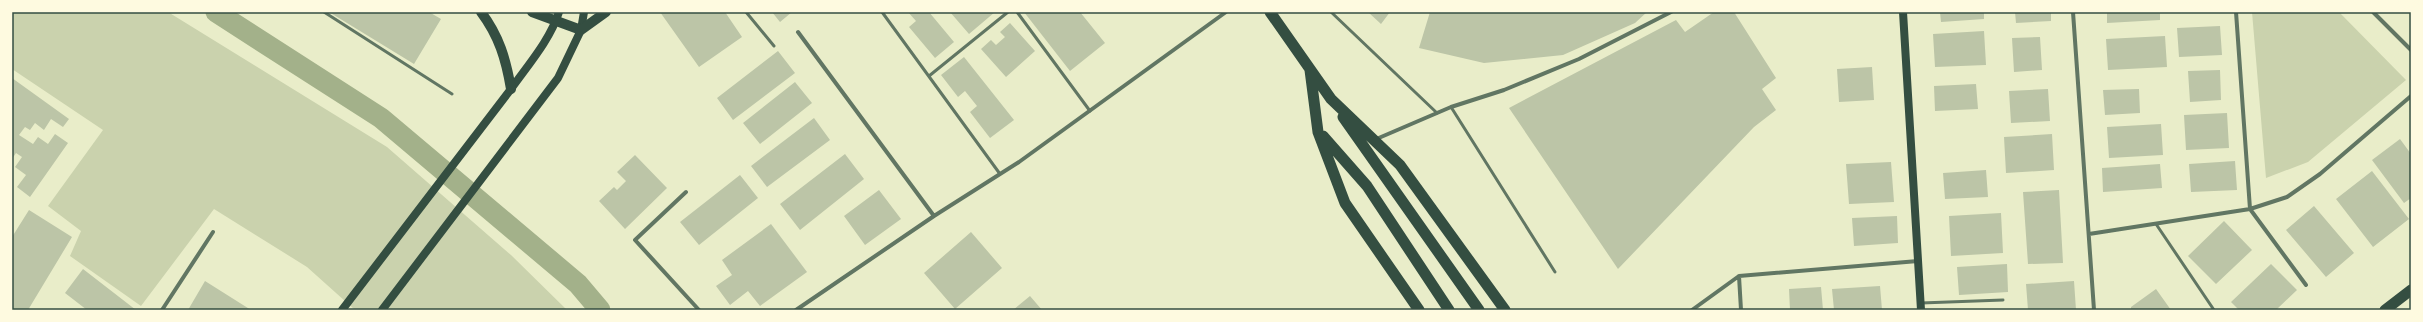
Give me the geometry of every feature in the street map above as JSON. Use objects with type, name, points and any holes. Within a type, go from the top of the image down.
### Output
[{"type":"highway","points":[[1270,12],[1479,310]]},
{"type":"highway","points":[[1310,68],[1318,132],[1346,203],[1419,310]]},
{"type":"highway","points":[[1331,99],[1400,165],[1505,310]]},
{"type":"highway","points":[[1318,132],[1367,186],[1449,310]]},
{"type":"highway","points":[[2385,310],[2411,290]]},
{"type":"main road","points":[[481,12],[495,31],[506,56],[511,89]]},
{"type":"main road","points":[[532,12],[557,17],[581,30]]},
{"type":"main road","points":[[382,310],[558,78],[581,30],[584,12]]},
{"type":"main road","points":[[581,30],[606,12]]},
{"type":"main road","points":[[1903,12],[1921,306]]},
{"type":"main road","points":[[342,310],[511,89],[557,17]]},
{"type":"street","points":[[796,310],[934,216],[1000,174],[1090,111],[1226,12]]},
{"type":"street","points":[[1374,140],[1451,107],[1504,90],[1579,58],[1671,12]]},
{"type":"street","points":[[2073,12],[2094,310]]},
{"type":"street","points":[[2236,12],[2250,209],[2306,285]]},
{"type":"street","points":[[2374,12],[2411,50]]},
{"type":"street","points":[[798,32],[934,216]]},
{"type":"street","points":[[2089,234],[2250,209],[2287,197],[2320,174],[2411,96]]},
{"type":"street","points":[[686,192],[635,240],[699,310]]},
{"type":"street","points":[[162,310],[214,232]]},
{"type":"street","points":[[1692,310],[1739,276],[1918,261]]},
{"type":"street","points":[[1739,276],[1740,310]]},
{"type":"lane","points":[[324,12],[452,94]]},
{"type":"lane","points":[[746,12],[774,46]]},
{"type":"lane","points":[[882,12],[1000,174]]},
{"type":"lane","points":[[929,76],[1008,12]]},
{"type":"lane","points":[[1017,12],[1090,111]]},
{"type":"lane","points":[[1331,12],[1437,113]]},
{"type":"lane","points":[[1451,107],[1555,272]]},
{"type":"lane","points":[[2156,224],[2214,310]]},
{"type":"lane","points":[[1921,306],[2003,300]]},
{"type":"green space","points":[[12,12],[168,12],[387,147],[511,255],[567,310],[355,310],[307,267],[214,209],[141,306],[70,256],[81,231],[48,206],[103,130],[12,69]]},
{"type":"green space","points":[[2252,12],[2339,12],[2406,80],[2308,162],[2266,178]]},
{"type":"building","points":[[329,12],[429,12],[441,19],[414,64]]},
{"type":"building","points":[[660,12],[725,12],[742,37],[699,67]]},
{"type":"building","points":[[772,12],[792,12],[780,22]]},
{"type":"building","points":[[908,12],[929,12],[954,42],[935,58],[909,27],[916,21]]},
{"type":"building","points":[[950,12],[995,12],[969,34]]},
{"type":"building","points":[[1024,12],[1080,12],[1105,43],[1070,71]]},
{"type":"building","points":[[1368,12],[1390,12],[1381,24]]},
{"type":"building","points":[[1430,12],[1647,12],[1635,23],[1563,55],[1484,63],[1419,48]]},
{"type":"building","points":[[1714,12],[1734,12],[1776,78],[1762,89],[1776,110],[1754,127],[1618,269],[1509,108],[1676,20],[1685,32]]},
{"type":"building","points":[[1940,12],[1984,12],[1984,19],[1941,22]]},
{"type":"building","points":[[2015,12],[2051,12],[2051,21],[2016,23]]},
{"type":"building","points":[[2107,12],[2160,12],[2160,20],[2107,23]]},
{"type":"building","points":[[1010,23],[1035,51],[1006,77],[981,49],[991,40],[996,45],[1005,37],[1000,32]]},
{"type":"building","points":[[2220,26],[2222,55],[2179,57],[2177,28]]},
{"type":"building","points":[[1984,31],[1986,65],[1935,67],[1933,34]]},
{"type":"building","points":[[2165,36],[2167,67],[2108,70],[2106,39]]},
{"type":"building","points":[[2040,37],[2042,70],[2014,72],[2012,38]]},
{"type":"building","points":[[778,51],[795,73],[733,120],[717,98]]},
{"type":"building","points":[[964,57],[1014,120],[990,138],[970,112],[977,106],[965,91],[958,97],[941,75]]},
{"type":"building","points":[[1872,67],[1874,100],[1839,102],[1837,69]]},
{"type":"building","points":[[2220,70],[2221,100],[2190,102],[2188,71]]},
{"type":"building","points":[[12,78],[69,119],[63,127],[51,119],[44,130],[35,123],[30,130],[25,127],[19,135],[33,144],[38,137],[48,144],[55,134],[68,143],[30,197],[17,187],[26,175],[15,167],[22,157],[16,153],[12,159]]},
{"type":"building","points":[[795,82],[812,103],[760,144],[743,123]]},
{"type":"building","points":[[1976,84],[1978,109],[1935,111],[1934,86]]},
{"type":"building","points":[[2048,89],[2050,121],[2011,123],[2009,91]]},
{"type":"building","points":[[2139,89],[2140,113],[2105,115],[2103,90]]},
{"type":"building","points":[[2227,113],[2229,148],[2186,150],[2184,115]]},
{"type":"building","points":[[814,118],[830,140],[767,187],[751,166]]},
{"type":"building","points":[[2161,124],[2163,155],[2109,158],[2107,127]]},
{"type":"building","points":[[2052,134],[2054,170],[2006,173],[2004,137]]},
{"type":"building","points":[[2400,139],[2411,154],[2411,198],[2404,203],[2372,160]]},
{"type":"building","points":[[845,154],[864,179],[800,230],[780,204]]},
{"type":"building","points":[[635,155],[667,188],[625,229],[599,201],[614,187],[617,190],[626,181],[617,172]]},
{"type":"building","points":[[2235,161],[2237,190],[2191,192],[2189,164]]},
{"type":"building","points":[[1891,162],[1894,202],[1849,204],[1846,164]]},
{"type":"building","points":[[2160,164],[2162,188],[2103,192],[2102,168]]},
{"type":"building","points":[[1986,170],[1988,197],[1945,199],[1943,173]]},
{"type":"building","points":[[2372,171],[2409,219],[2373,247],[2336,199]]},
{"type":"building","points":[[740,175],[758,198],[699,245],[680,222]]},
{"type":"building","points":[[879,190],[901,219],[865,245],[844,216]]},
{"type":"building","points":[[2059,190],[2063,263],[2028,264],[2023,192]]},
{"type":"building","points":[[2314,206],[2354,253],[2326,277],[2286,230]]},
{"type":"building","points":[[29,210],[72,237],[28,310],[12,310],[12,237]]},
{"type":"building","points":[[2001,213],[2003,253],[1951,256],[1949,216]]},
{"type":"building","points":[[1897,216],[1898,243],[1854,246],[1852,218]]},
{"type":"building","points":[[2224,221],[2252,250],[2216,284],[2188,256]]},
{"type":"building","points":[[771,224],[807,272],[760,306],[748,291],[730,305],[716,286],[732,275],[722,260]]},
{"type":"building","points":[[971,232],[1002,268],[955,309],[924,273]]},
{"type":"building","points":[[2007,264],[2008,292],[1959,295],[1957,267]]},
{"type":"building","points":[[2271,264],[2297,290],[2276,310],[2239,310],[2231,302]]},
{"type":"building","points":[[83,269],[136,310],[87,310],[65,293]]},
{"type":"building","points":[[205,281],[251,310],[188,310]]},
{"type":"building","points":[[2074,281],[2076,310],[2028,310],[2026,284]]},
{"type":"building","points":[[1880,286],[1882,310],[1834,310],[1832,289]]},
{"type":"building","points":[[1821,287],[1823,310],[1790,310],[1789,289]]},
{"type":"building","points":[[2156,289],[2171,310],[2131,310],[2131,307]]},
{"type":"building","points":[[1030,296],[1042,310],[1013,310]]},
{"type":"waterway","points":[[216,12],[381,118],[578,284],[600,310]]}]
